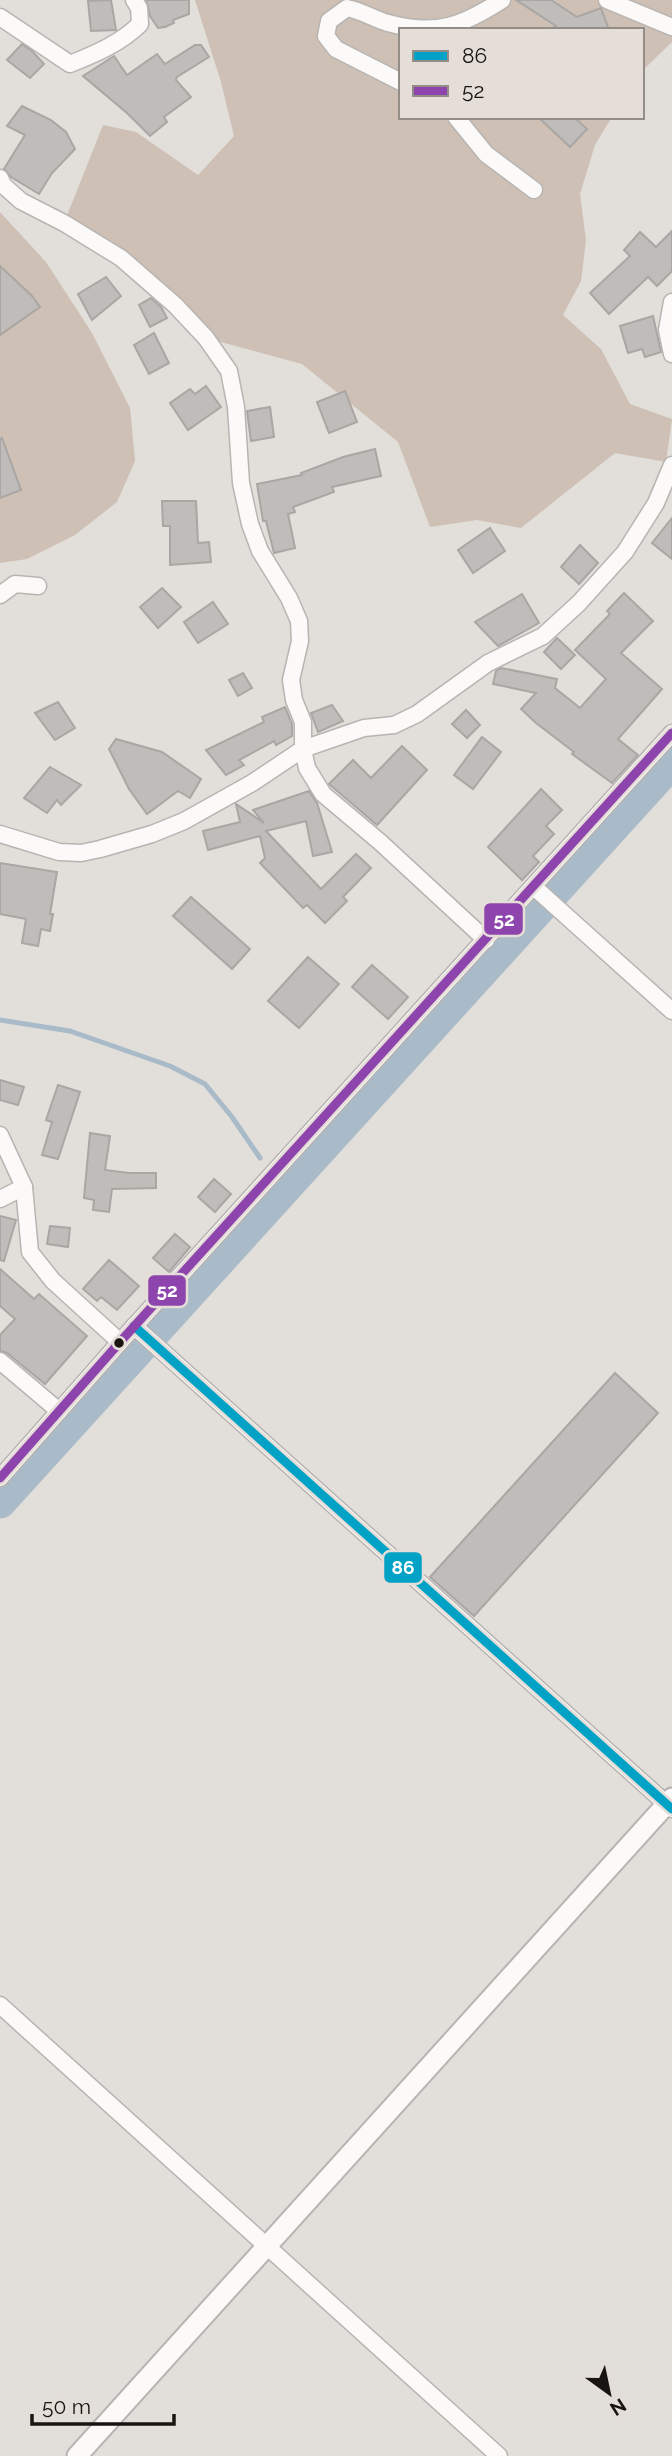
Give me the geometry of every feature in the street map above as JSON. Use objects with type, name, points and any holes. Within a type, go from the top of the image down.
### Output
[{"type":"street","points":[[0,16],[71,64],[95,54],[131,33],[140,24],[139,8],[134,0]]},
{"type":"street","points":[[444,28],[471,19],[502,0]]},
{"type":"street","points":[[607,0],[672,27]]},
{"type":"street","points":[[399,81],[336,49],[326,36],[330,21],[347,8],[364,12],[385,22],[412,28]]},
{"type":"street","points":[[458,119],[486,154],[534,190]]},
{"type":"street","points":[[0,178],[3,186],[21,201],[64,223],[121,258],[175,305],[206,338],[229,371],[236,407],[241,483],[250,524],[260,551],[289,598],[299,621],[300,642],[291,680],[294,699],[303,722],[303,749],[307,768],[323,794],[380,842],[486,940]]},
{"type":"street","points":[[672,304],[667,330],[672,354]]},
{"type":"street","points":[[0,834],[59,852],[80,853],[100,849],[152,834],[184,821],[251,783],[303,749],[364,728],[394,724],[406,719],[429,706],[488,663],[543,636],[579,603],[625,552],[656,503],[672,465]]},
{"type":"street","points":[[0,595],[15,584],[38,586]]},
{"type":"street","points":[[0,1478],[120,1342],[137,1329],[486,940],[542,894],[672,733]]},
{"type":"street","points":[[542,894],[672,1011]]},
{"type":"street","points":[[0,1135],[24,1187],[30,1252],[52,1281],[120,1342]]},
{"type":"street","points":[[0,1199],[24,1187]]},
{"type":"street","points":[[77,2456],[670,1804],[137,1329]]},
{"type":"street","points":[[0,1361],[59,1411]]},
{"type":"street","points":[[0,2005],[499,2456]]},
{"type":"shaded area","points":[[195,0],[672,0],[672,42],[644,69],[644,28],[399,28],[399,119],[611,119],[595,145],[580,194],[586,240],[581,281],[563,315],[601,349],[630,404],[672,419],[666,462],[615,453],[521,528],[477,520],[430,527],[398,442],[302,364],[206,338],[175,305],[64,223],[103,125],[136,132],[198,175],[234,136],[221,82]]},
{"type":"shaded area","points":[[0,212],[46,262],[92,333],[130,408],[135,461],[117,502],[75,535],[27,559],[0,563]]},
{"type":"building","points":[[111,0],[116,30],[91,31],[88,1]]},
{"type":"building","points":[[146,0],[189,0],[189,14],[158,28],[150,16]]},
{"type":"building","points":[[516,0],[551,0],[577,17],[601,8],[608,28],[552,28],[556,26]]},
{"type":"building","points":[[22,44],[44,64],[30,78],[7,60]]},
{"type":"building","points":[[195,45],[201,45],[209,57],[176,80],[191,97],[164,117],[167,122],[150,136],[83,76],[114,56],[127,75],[157,54],[165,64]]},
{"type":"building","points":[[22,106],[51,120],[66,132],[75,149],[52,173],[39,194],[11,177],[4,169],[25,135],[7,126]]},
{"type":"building","points":[[540,119],[576,119],[587,129],[570,147]]},
{"type":"building","points":[[672,231],[672,271],[657,286],[648,277],[609,314],[590,293],[630,256],[624,250],[640,232],[656,247]]},
{"type":"building","points":[[0,266],[40,307],[0,335]]},
{"type":"building","points":[[106,277],[121,296],[92,320],[78,294]]},
{"type":"building","points":[[151,298],[161,307],[167,318],[150,327],[139,305]]},
{"type":"building","points":[[653,316],[661,352],[645,357],[642,349],[628,353],[620,326]]},
{"type":"building","points":[[154,333],[169,363],[149,374],[134,345]]},
{"type":"building","points":[[206,386],[221,407],[188,430],[170,403],[190,389],[195,394]]},
{"type":"building","points":[[345,391],[357,422],[329,433],[317,402]]},
{"type":"building","points":[[270,407],[274,437],[251,441],[247,411]]},
{"type":"building","points":[[2,438],[21,490],[0,498],[0,439]]},
{"type":"building","points":[[375,449],[381,476],[332,487],[334,492],[293,507],[295,512],[288,514],[295,548],[274,553],[266,521],[263,521],[257,484],[302,475],[301,473],[343,457]]},
{"type":"building","points":[[162,501],[196,501],[198,543],[209,542],[211,562],[170,565],[170,526],[163,526]]},
{"type":"building","points":[[672,518],[672,559],[652,543]]},
{"type":"building","points":[[490,528],[505,551],[473,573],[458,550]]},
{"type":"building","points":[[580,545],[598,563],[579,584],[561,567]]},
{"type":"building","points":[[162,588],[181,607],[158,628],[140,607]]},
{"type":"building","points":[[624,593],[653,621],[621,653],[662,689],[618,739],[638,755],[612,783],[572,754],[574,752],[521,709],[536,693],[493,684],[496,671],[501,668],[557,679],[555,688],[580,708],[606,679],[575,650],[610,614],[607,611]]},
{"type":"building","points":[[522,594],[539,623],[498,646],[475,622]]},
{"type":"building","points":[[213,602],[228,624],[198,643],[184,622]]},
{"type":"building","points":[[557,638],[575,655],[561,669],[544,652]]},
{"type":"building","points":[[243,673],[252,688],[238,696],[229,680]]},
{"type":"building","points":[[58,702],[75,728],[55,740],[35,713]]},
{"type":"building","points":[[332,705],[343,721],[318,732],[311,713]]},
{"type":"building","points":[[285,707],[292,724],[292,736],[276,745],[274,741],[239,760],[244,765],[226,775],[206,750],[264,722],[262,717]]},
{"type":"building","points":[[466,710],[480,725],[467,738],[452,724]]},
{"type":"building","points":[[482,737],[501,752],[473,789],[454,775]]},
{"type":"building","points":[[116,739],[162,752],[201,779],[190,798],[178,791],[147,814],[129,789],[109,749]]},
{"type":"building","points":[[402,746],[427,770],[377,825],[329,784],[353,760],[371,778]]},
{"type":"building","points":[[50,767],[81,785],[61,805],[57,800],[47,813],[24,798]]},
{"type":"building","points":[[541,789],[562,810],[546,826],[554,834],[533,856],[539,862],[522,880],[488,847]]},
{"type":"building","points":[[309,791],[317,803],[332,852],[313,856],[306,821],[266,831],[321,889],[356,854],[371,868],[343,897],[347,901],[325,923],[307,905],[303,908],[260,863],[265,858],[260,836],[208,850],[203,831],[240,822],[236,804],[264,823],[253,810]]},
{"type":"building","points":[[0,863],[57,872],[50,931],[41,929],[38,946],[22,943],[26,919],[0,914]]},
{"type":"building","points":[[191,897],[250,949],[232,969],[173,916]]},
{"type":"building","points":[[308,957],[339,984],[299,1028],[268,1001]]},
{"type":"building","points":[[372,965],[408,997],[388,1019],[352,987]]},
{"type":"building","points":[[0,1080],[24,1087],[18,1105],[0,1100]]},
{"type":"building","points":[[58,1085],[80,1092],[58,1159],[42,1155],[52,1122],[46,1120]]},
{"type":"building","points":[[90,1133],[110,1136],[105,1170],[156,1173],[156,1188],[112,1189],[109,1212],[93,1210],[94,1200],[84,1198]]},
{"type":"building","points":[[214,1179],[231,1194],[215,1212],[198,1197]]},
{"type":"building","points":[[0,1216],[16,1220],[4,1261],[0,1260]]},
{"type":"building","points":[[50,1226],[70,1228],[68,1247],[47,1244]]},
{"type":"building","points":[[175,1234],[190,1247],[169,1272],[153,1258]]},
{"type":"building","points":[[109,1260],[139,1286],[117,1310],[101,1297],[97,1301],[83,1289]]},
{"type":"building","points":[[0,1269],[34,1299],[39,1294],[87,1336],[45,1384],[7,1353],[0,1351],[0,1335],[15,1319],[0,1306]]},
{"type":"building","points":[[615,1373],[658,1413],[474,1616],[430,1577]]},
{"type":"waterway","points":[[0,1502],[672,762]]},
{"type":"waterway","points":[[0,1020],[70,1031],[170,1066],[205,1084],[260,1158]]},
{"type":"transit line","name":"52","points":[[0,1478],[672,733]]},
{"type":"transit line","name":"86","points":[[134,1326],[672,1809]]}]
